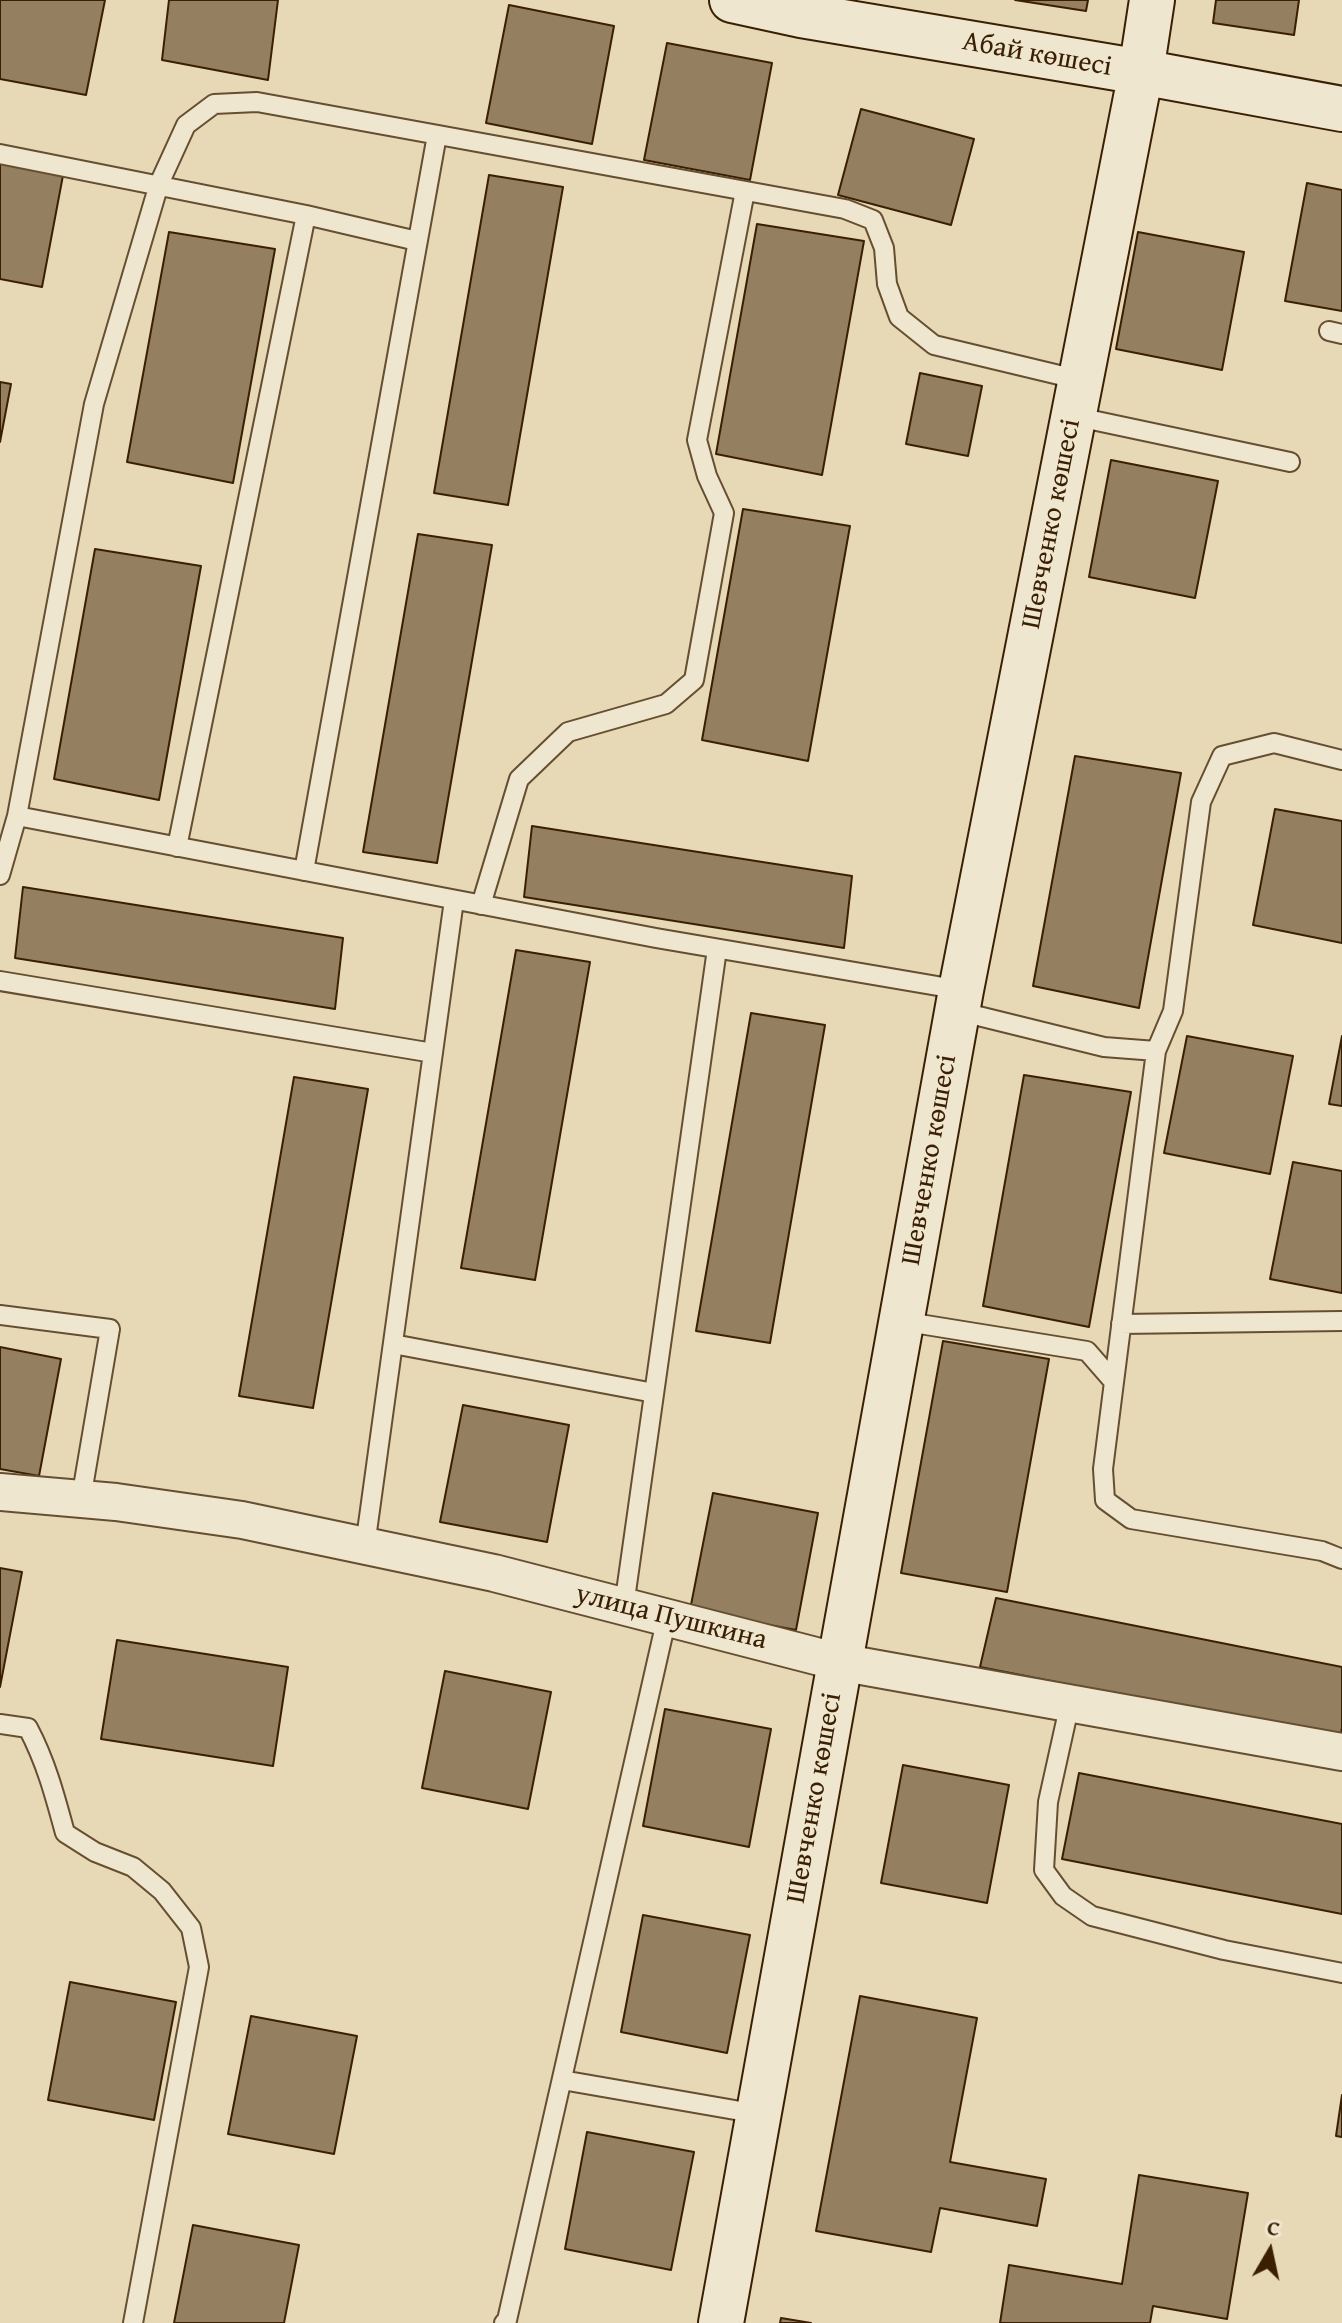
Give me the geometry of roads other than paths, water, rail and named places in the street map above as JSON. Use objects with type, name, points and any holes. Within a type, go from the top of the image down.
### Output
[{"type":"street","name":"Абай көшесі","points":[[732,0],[801,15],[1342,109]]},
{"type":"street","name":"Шевченко көшесі","points":[[721,2323],[960,1000],[1141,72],[1152,0]]},
{"type":"street","name":"улица Пушкина","points":[[0,1492],[116,1502],[242,1520],[494,1573],[839,1662],[1342,1752]]},
{"type":"lane","points":[[0,875],[17,816],[94,404],[159,184],[186,125],[214,104],[257,102],[845,209],[873,220],[884,248],[887,284],[899,317],[934,345],[1077,398],[1290,462]]},
{"type":"lane","points":[[304,871],[437,135]]},
{"type":"lane","points":[[0,154],[159,184],[417,241]]},
{"type":"lane","points":[[481,905],[519,779],[568,732],[666,704],[694,680],[724,513],[707,476],[697,440],[745,191]]},
{"type":"lane","points":[[177,847],[306,215]]},
{"type":"lane","points":[[1342,760],[1274,743],[1222,756],[1201,802],[1173,1011],[1156,1051],[1103,1469],[1105,1500],[1131,1519],[1322,1551],[1342,1559]]},
{"type":"lane","points":[[17,816],[717,949],[960,1000],[1104,1047],[1156,1051]]},
{"type":"lane","points":[[365,1546],[454,900]]},
{"type":"lane","points":[[624,1606],[717,949]]},
{"type":"lane","points":[[0,981],[433,1053]]},
{"type":"lane","points":[[0,1315],[110,1329],[81,1499]]},
{"type":"lane","points":[[901,1321],[1087,1351],[1114,1382]]},
{"type":"lane","points":[[1121,1324],[1342,1321]]},
{"type":"lane","points":[[393,1344],[654,1393]]},
{"type":"lane","points":[[504,2323],[667,1617]]},
{"type":"lane","points":[[1070,1703],[1048,1802],[1044,1870],[1063,1896],[1092,1916],[1224,1950],[1342,1973]]},
{"type":"lane","points":[[0,1724],[28,1728],[42,1754],[65,1833],[95,1852],[133,1867],[162,1891],[191,1928],[199,1967],[133,2323]]},
{"type":"lane","points":[[562,2080],[758,2114]]}]
